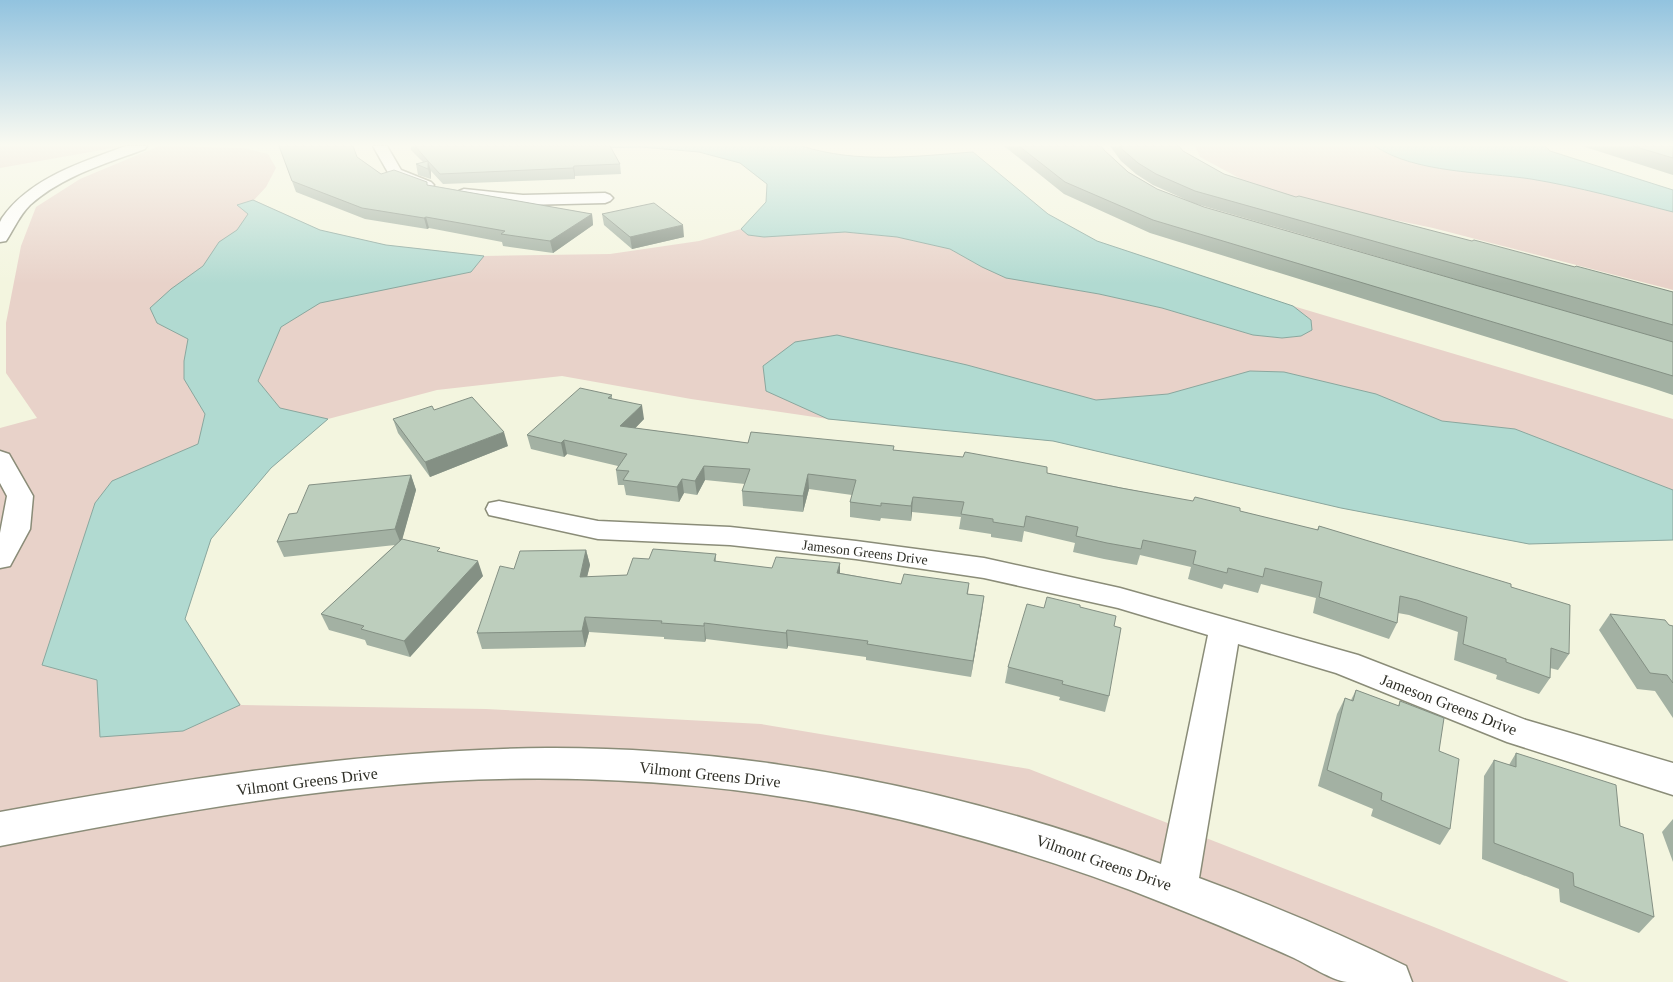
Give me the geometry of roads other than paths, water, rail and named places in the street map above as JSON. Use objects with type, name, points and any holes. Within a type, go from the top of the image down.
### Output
[{"type":"street","points":[[0,237],[6,222],[20,206],[38,192]]},
{"type":"street","points":[[456,192],[524,200],[606,198]]},
{"type":"street","points":[[0,459],[20,496],[16,529],[0,559]]},
{"type":"street","name":"Jameson Greens Drive","points":[[499,509],[598,530],[730,536],[856,550],[984,568],[1120,598],[1346,664],[1519,732],[1673,779]]},
{"type":"street","points":[[1176,887],[1225,628]]},
{"type":"street","name":"Vilmont Greens Drive","points":[[0,829],[208,794],[396,770],[450,766],[552,764],[678,768],[760,777],[839,790],[944,813],[1012,831],[1176,887],[1285,932],[1390,982]]},
{"type":"water","points":[[767,192],[1021,192],[1048,214],[1097,241],[1293,306],[1311,320],[1312,330],[1301,336],[1282,338],[1253,335],[1162,308],[1099,294],[1006,278],[950,249],[897,237],[845,232],[764,237],[748,235],[741,229],[766,202]]},
{"type":"water","points":[[1592,192],[1673,192],[1673,212]]},
{"type":"water","points":[[253,200],[320,230],[386,245],[484,256],[471,272],[320,303],[281,327],[258,381],[280,408],[328,419],[271,468],[211,539],[185,619],[240,705],[183,731],[100,737],[97,680],[42,665],[95,503],[112,481],[198,444],[205,414],[184,379],[184,361],[188,339],[157,323],[150,308],[171,289],[203,266],[219,242],[237,230],[248,214],[237,205]]},
{"type":"water","points":[[837,335],[967,365],[1096,400],[1168,394],[1250,371],[1284,372],[1376,394],[1442,421],[1515,429],[1673,490],[1673,540],[1529,544],[1341,508],[1053,441],[828,419],[766,391],[763,366],[795,342]]}]
